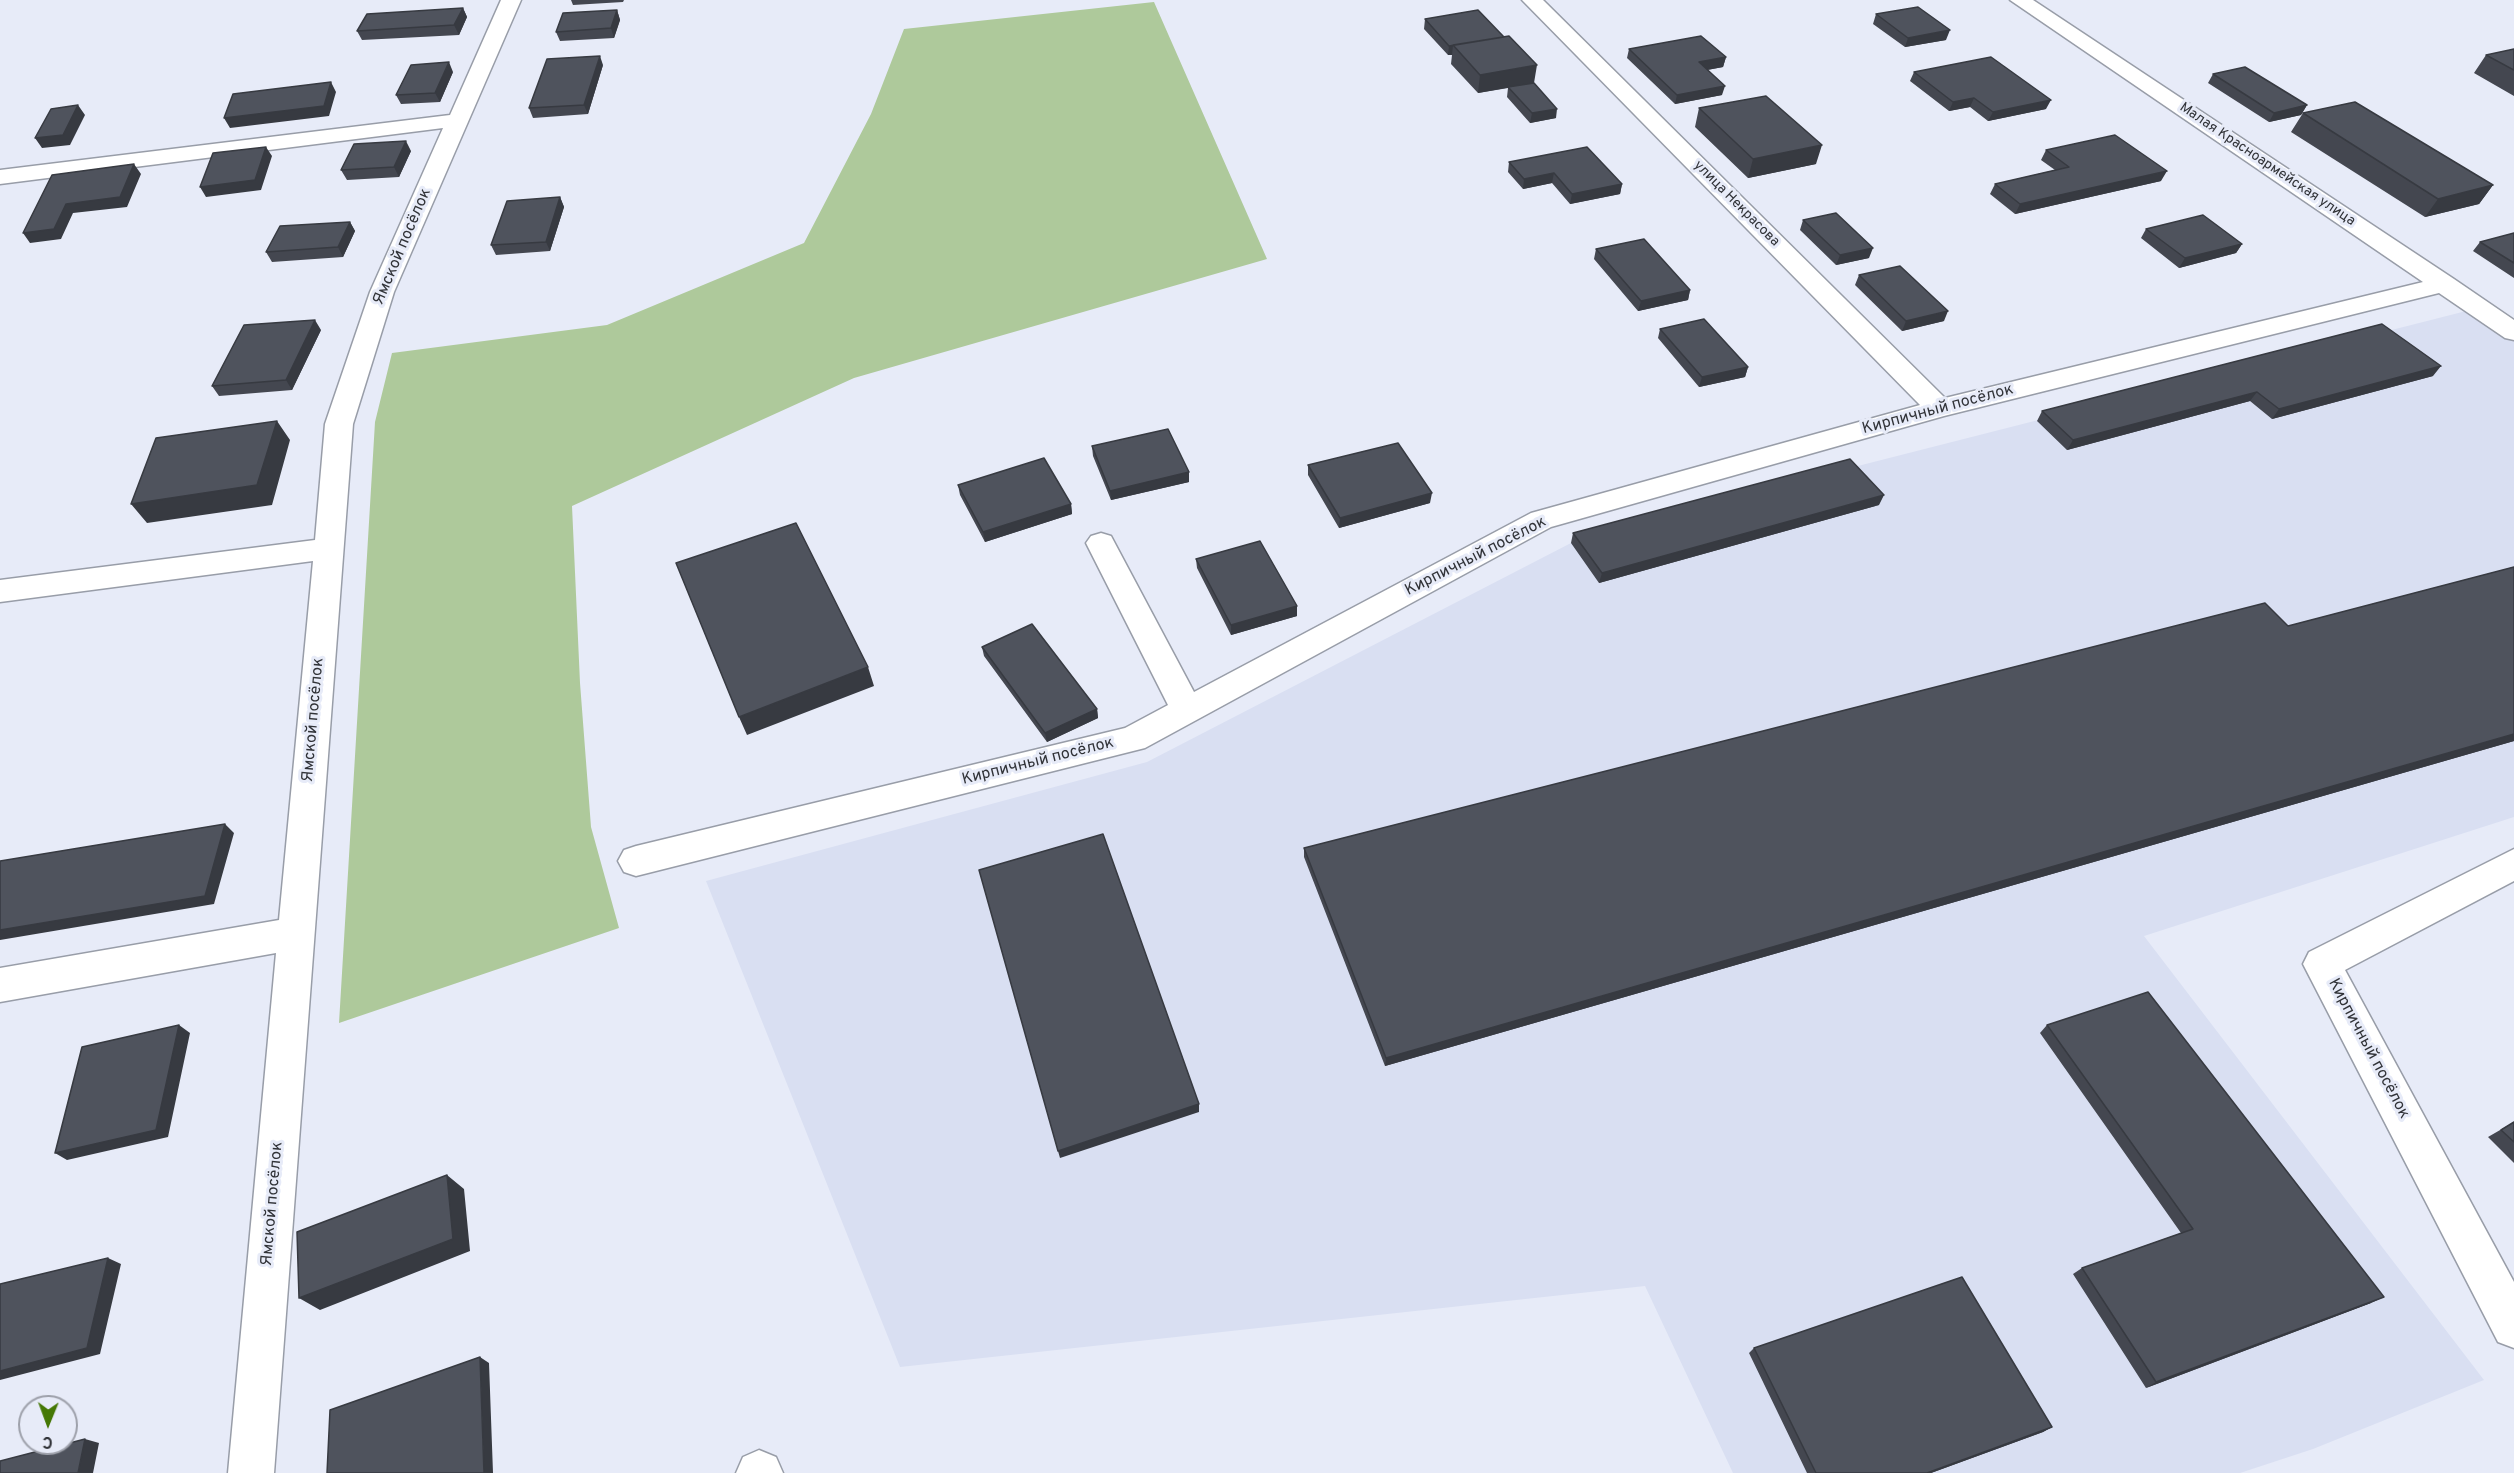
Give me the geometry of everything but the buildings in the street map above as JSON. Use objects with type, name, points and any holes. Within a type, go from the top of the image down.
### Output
[{"type":"street","name":"Ямской посёлок","points":[[251,1473],[339,424],[382,292],[511,0]]},
{"type":"street","name":"улица Некрасова","points":[[1532,0],[1940,408]]},
{"type":"street","name":"Малая Красноармейская улица","points":[[2020,0],[2514,332]]},
{"type":"street","points":[[0,177],[458,120]]},
{"type":"street","name":"Кирпичный посёлок","points":[[636,861],[1133,739],[1541,520],[1940,408],[2445,284]]},
{"type":"street","points":[[1101,543],[1186,710]]},
{"type":"street","points":[[0,591],[328,549]]},
{"type":"street","name":"Кирпичный посёлок","points":[[2514,864],[2322,964],[2514,1326]]},
{"type":"street","points":[[0,985],[296,933]]},
{"type":"shaded area","points":[[2478,308],[2514,332],[2514,817],[2144,936],[2484,1380],[2313,1449],[2240,1473],[1733,1473],[1645,1286],[900,1367],[706,881],[1147,762],[1571,543],[1846,469]]},
{"type":"green space","points":[[1154,2],[1267,259],[854,378],[572,506],[580,683],[591,827],[619,928],[339,1023],[375,422],[392,353],[607,325],[804,243],[871,114],[904,29]]}]
